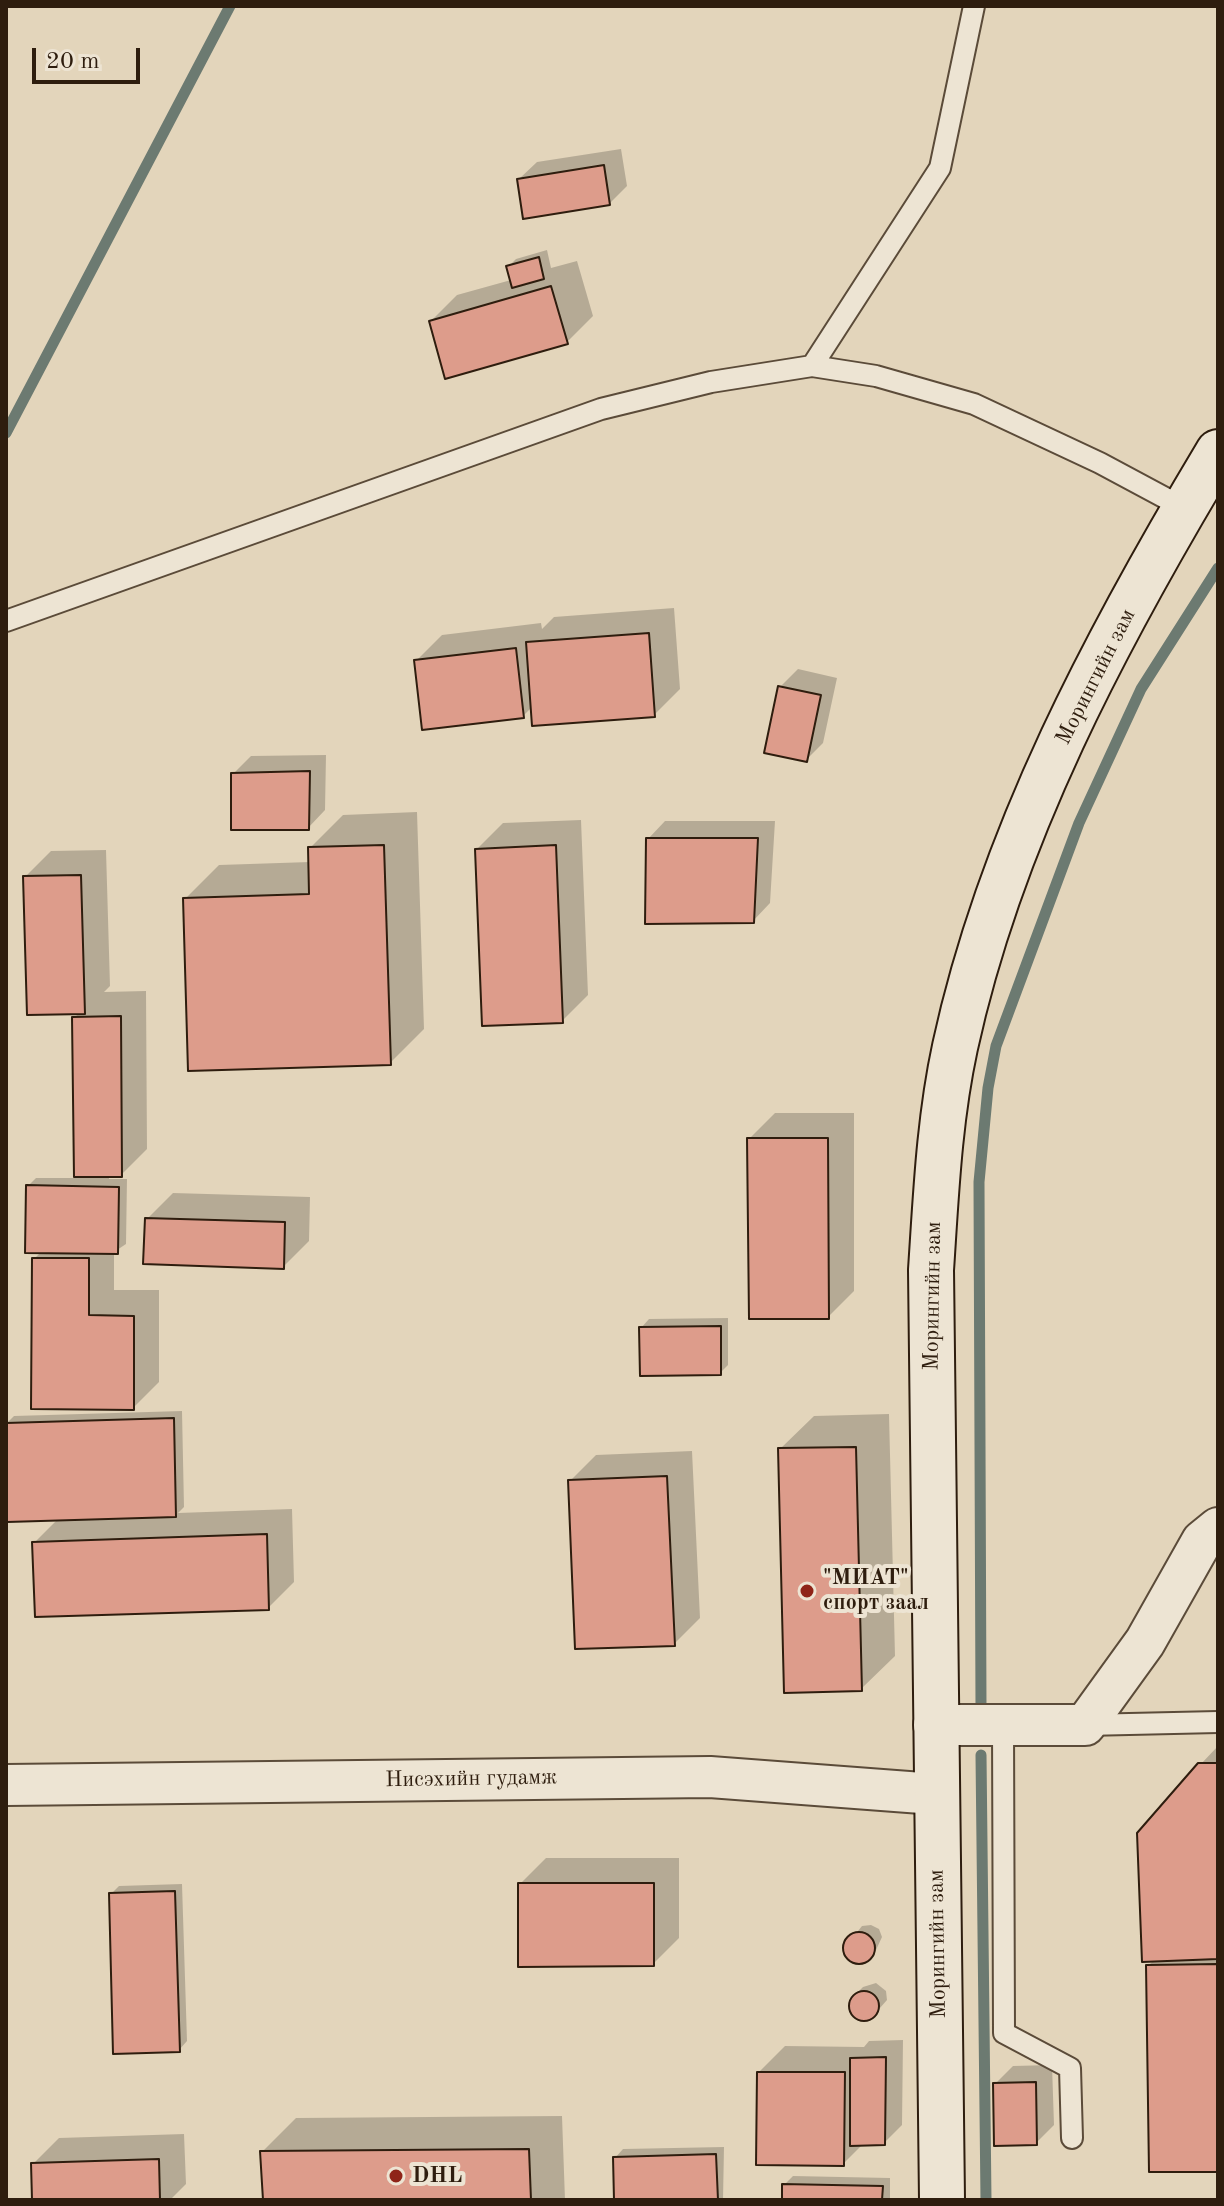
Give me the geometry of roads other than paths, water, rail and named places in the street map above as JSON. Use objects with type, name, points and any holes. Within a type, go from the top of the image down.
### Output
[{"type":"main road","name":"Морингийн зам","points":[[942,2200],[931,1270],[940,1143],[955,1048],[985,936],[1038,796],[1088,684],[1218,452]]},
{"type":"street","points":[[934,1725],[1085,1725],[1145,1642],[1202,1541],[1218,1528]]},
{"type":"street","name":"Нисэхийн гудамж","points":[[6,1785],[710,1777],[935,1794]]},
{"type":"lane","points":[[812,366],[940,168],[974,6]]},
{"type":"lane","points":[[6,621],[601,409],[711,382],[812,366],[876,376],[974,404],[1100,463],[1184,508]]},
{"type":"lane","points":[[1085,1725],[1218,1722]]},
{"type":"lane","points":[[1003,1724],[1004,2033],[1070,2068],[1072,2138]]},
{"type":"waterway","points":[[6,433],[230,6]]},
{"type":"waterway","points":[[981,1708],[979,1182],[988,1088],[996,1046],[1079,823],[1141,689],[1218,568]]},
{"type":"waterway","points":[[981,1755],[986,2200]]},
{"type":"place","name":"\"МИАТ\" спорт заал","points":[[807,1591]]},
{"type":"place","name":"DHL","points":[[396,2176]]}]
